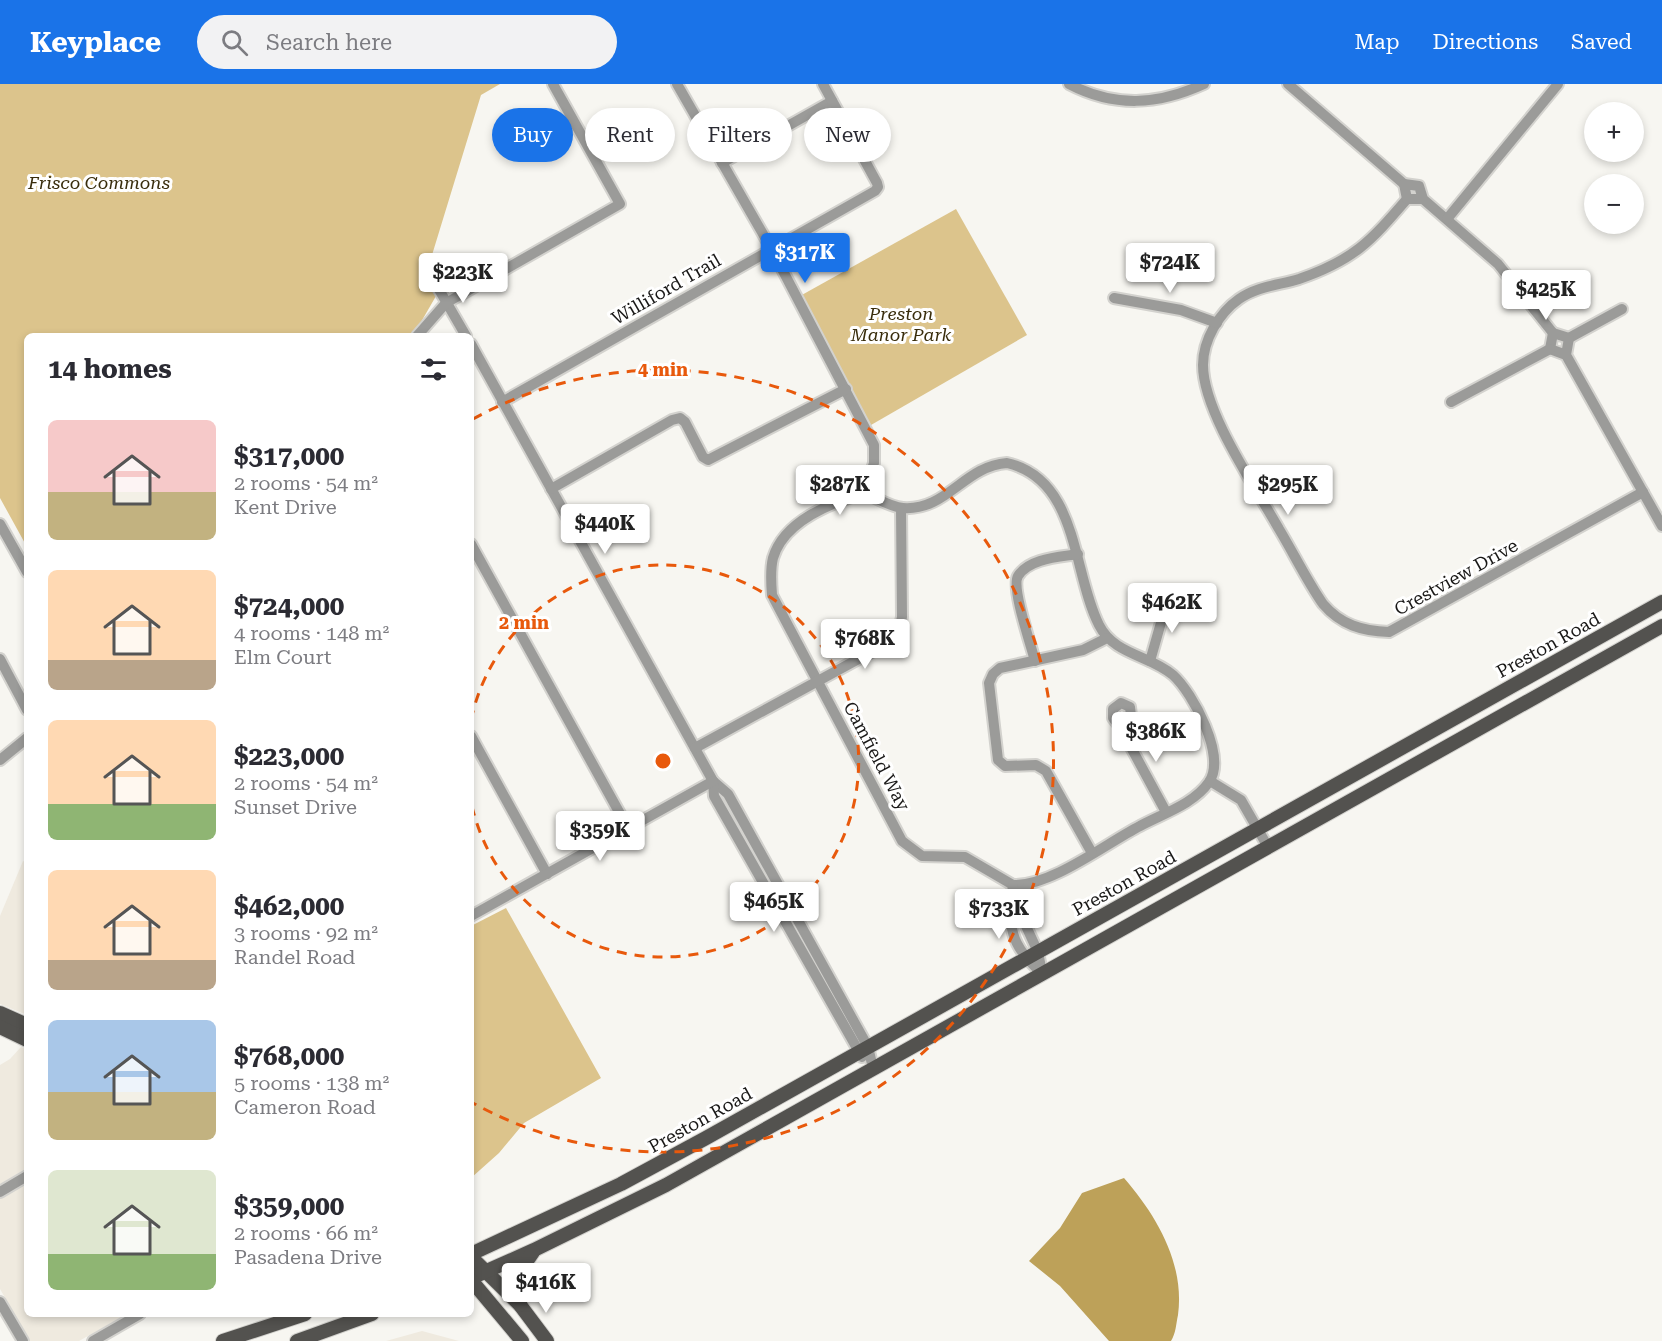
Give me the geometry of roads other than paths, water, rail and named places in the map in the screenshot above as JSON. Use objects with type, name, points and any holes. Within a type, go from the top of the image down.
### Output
[{"type":"main road","name":"Preston Road","points":[[474,1254],[621,1184],[706,1138],[1662,602]]},
{"type":"main road","points":[[474,1277],[646,1196],[1662,626]]},
{"type":"main road","points":[[0,1013],[24,1024]]},
{"type":"main road","points":[[0,1027],[24,1039]]},
{"type":"main road","points":[[706,1138],[717,1156]]},
{"type":"main road","points":[[520,1305],[518,1274],[534,1250]]},
{"type":"main road","points":[[474,1258],[520,1305],[547,1341]]},
{"type":"main road","points":[[474,1283],[522,1341]]},
{"type":"main road","points":[[223,1341],[296,1317]]},
{"type":"main road","points":[[297,1341],[364,1317]]},
{"type":"main road","points":[[284,1321],[289,1341]]},
{"type":"street","points":[[677,84],[771,248],[846,389],[875,452],[864,493],[901,508],[939,500],[977,470],[999,463],[1015,465],[1035,474],[1050,490],[1078,554],[1096,619],[1107,638],[1118,647],[1172,674],[1182,685],[1210,736],[1212,753],[1210,781],[1187,802],[1028,885],[1013,885],[1010,923],[1013,938],[1025,959],[1042,973]]},
{"type":"street","points":[[722,163],[832,101],[822,84]]},
{"type":"street","points":[[1069,84],[1103,97],[1140,101],[1177,96],[1204,84]]},
{"type":"street","points":[[1288,84],[1404,184],[1419,186],[1423,199],[1498,264],[1553,333],[1569,338],[1622,309]]},
{"type":"street","points":[[1447,219],[1558,84]]},
{"type":"street","points":[[420,333],[446,303],[620,204],[554,86]]},
{"type":"street","name":"Williford Trail","points":[[502,402],[878,187],[832,101]]},
{"type":"street","points":[[1404,184],[1407,199],[1423,199]]},
{"type":"street","name":"Crestview Drive","points":[[1407,199],[1378,232],[1339,264],[1296,280],[1282,281],[1239,299],[1217,323],[1206,341],[1203,365],[1206,385],[1220,424],[1322,602],[1332,614],[1360,630],[1389,632],[1407,624],[1607,509],[1643,492]]},
{"type":"street","points":[[437,286],[464,333]]},
{"type":"street","points":[[1114,298],[1181,310],[1217,323]]},
{"type":"street","points":[[1550,349],[1553,333]]},
{"type":"street","points":[[1569,338],[1566,355],[1662,526]]},
{"type":"street","points":[[1451,402],[1550,349],[1566,355]]},
{"type":"street","points":[[474,350],[713,781],[728,794],[805,934],[873,1068]]},
{"type":"street","points":[[551,489],[672,420],[680,418],[685,422],[703,457],[708,460],[846,389]]},
{"type":"street","name":"Camfield Way","points":[[864,493],[827,506],[798,524],[781,542],[773,559],[771,595],[902,841],[922,856],[965,857],[1013,885]]},
{"type":"street","points":[[695,748],[884,645],[899,630],[902,609],[901,508]]},
{"type":"street","points":[[0,524],[24,567]]},
{"type":"street","points":[[474,549],[629,830]]},
{"type":"street","points":[[1035,661],[1017,591],[1017,577],[1023,570],[1044,560],[1078,554]]},
{"type":"street","points":[[1150,661],[1168,598]]},
{"type":"street","points":[[1092,852],[1046,771],[1036,765],[1005,766],[998,760],[990,708],[990,678],[1000,668],[1083,650],[1107,638]]},
{"type":"street","points":[[0,658],[24,704]]},
{"type":"street","points":[[1120,728],[1166,812]]},
{"type":"street","points":[[0,760],[24,740]]},
{"type":"street","points":[[474,741],[547,874]]},
{"type":"street","points":[[474,913],[629,830],[713,781]]},
{"type":"street","points":[[713,781],[714,796],[794,940],[863,1050]]},
{"type":"street","points":[[1210,781],[1241,800],[1268,847]]},
{"type":"street","points":[[1028,885],[1025,924],[1038,952],[1042,973]]},
{"type":"street","points":[[794,940],[805,934]]},
{"type":"street","points":[[0,1192],[24,1178]]},
{"type":"street","points":[[0,1302],[23,1341]]},
{"type":"street","points":[[93,1341],[135,1317]]},
{"type":"park label","name":"Frisco Commons","points":[[99,182]]},
{"type":"park label","name":"Preston Manor Park","points":[[901,323]]}]
